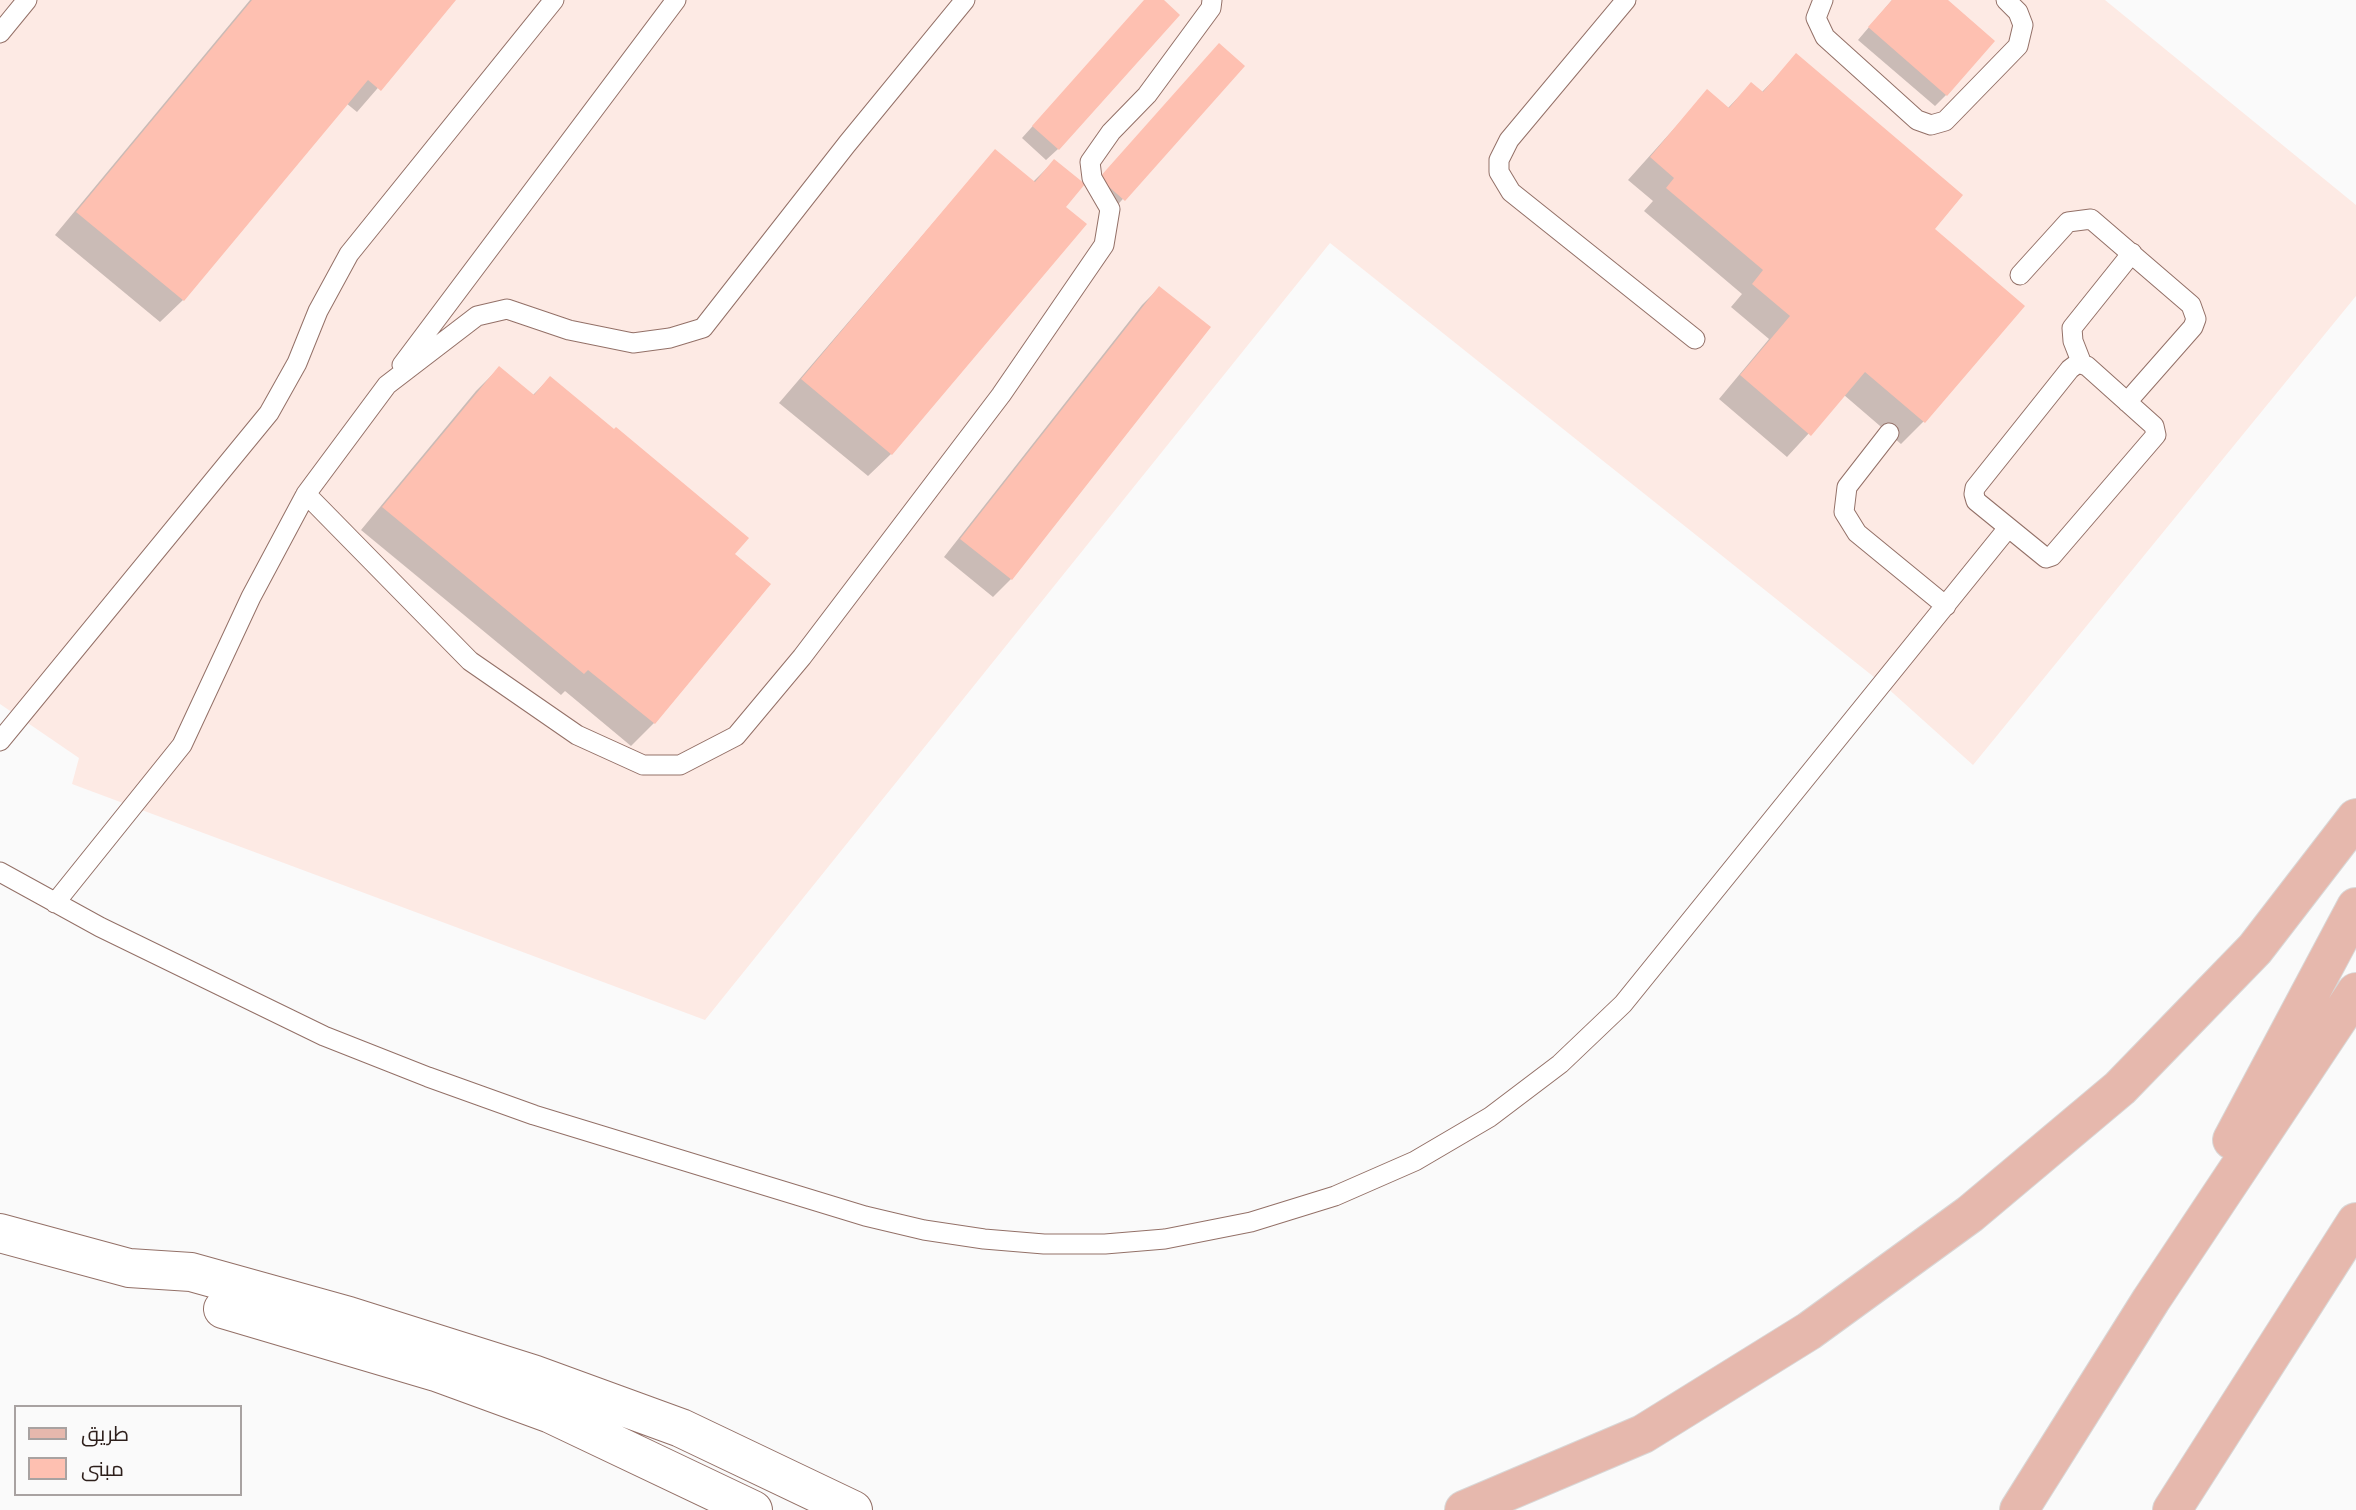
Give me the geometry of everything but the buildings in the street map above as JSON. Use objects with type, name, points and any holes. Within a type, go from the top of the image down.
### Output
[{"type":"main road","points":[[1464,1510],[1643,1434],[1809,1331],[1970,1214],[2120,1088],[2255,949],[2356,818]]},
{"type":"main road","points":[[2151,1300],[2252,1100],[2356,907]]},
{"type":"main road","points":[[2018,1510],[2151,1300],[2356,992]]},
{"type":"main road","points":[[2172,1510],[2356,1222]]},
{"type":"main road","points":[[2197,1510],[2296,1315]]},
{"type":"street","points":[[0,1233],[129,1268],[191,1272],[349,1315],[533,1374],[681,1428],[853,1510]]},
{"type":"street","points":[[129,1268],[157,1286],[188,1299],[365,1349],[551,1413],[753,1510]]},
{"type":"lane","points":[[0,33],[27,0]]},
{"type":"lane","points":[[0,741],[269,413],[293,372],[318,311],[349,254],[554,0]]},
{"type":"lane","points":[[55,903],[182,745],[251,597],[306,494],[676,0]]},
{"type":"lane","points":[[387,386],[477,316],[506,309],[569,330],[633,342],[670,338],[703,328],[847,144],[965,0]]},
{"type":"lane","points":[[306,494],[470,661],[577,735],[643,765],[680,765],[736,736],[802,657],[1001,395],[1104,245],[1110,209],[1092,178],[1090,162],[1111,132],[1147,95],[1211,8],[1212,0]]},
{"type":"lane","points":[[1626,0],[1509,140],[1499,160],[1499,172],[1511,192],[1695,339]]},
{"type":"lane","points":[[1823,0],[1816,18],[1825,37],[1917,120],[1931,125],[1945,121],[2018,46],[2024,25],[2018,12],[2006,0]]},
{"type":"lane","points":[[2020,275],[2068,222],[2075,219],[2098,222],[2191,305],[2196,319],[2193,327],[2127,402]]},
{"type":"lane","points":[[2082,363],[2070,369],[1975,488],[1976,501],[2043,557],[2052,556],[2155,439],[2154,426],[2082,363],[2073,341],[2072,328],[2132,253]]},
{"type":"lane","points":[[1889,433],[1847,487],[1844,512],[1857,534],[1946,606]]},
{"type":"lane","points":[[0,872],[222,988],[324,1035],[428,1077],[534,1115],[864,1216],[984,1240],[1105,1244],[1165,1239],[1263,1219],[1335,1196],[1415,1161],[1490,1117],[1560,1064],[1623,1004],[2008,528]]},
{"type":"shaded area","points":[[0,0],[2105,0],[2356,205],[2356,296],[1973,765],[1884,685],[1330,243],[705,1020],[72,784],[79,758],[0,704]]}]
